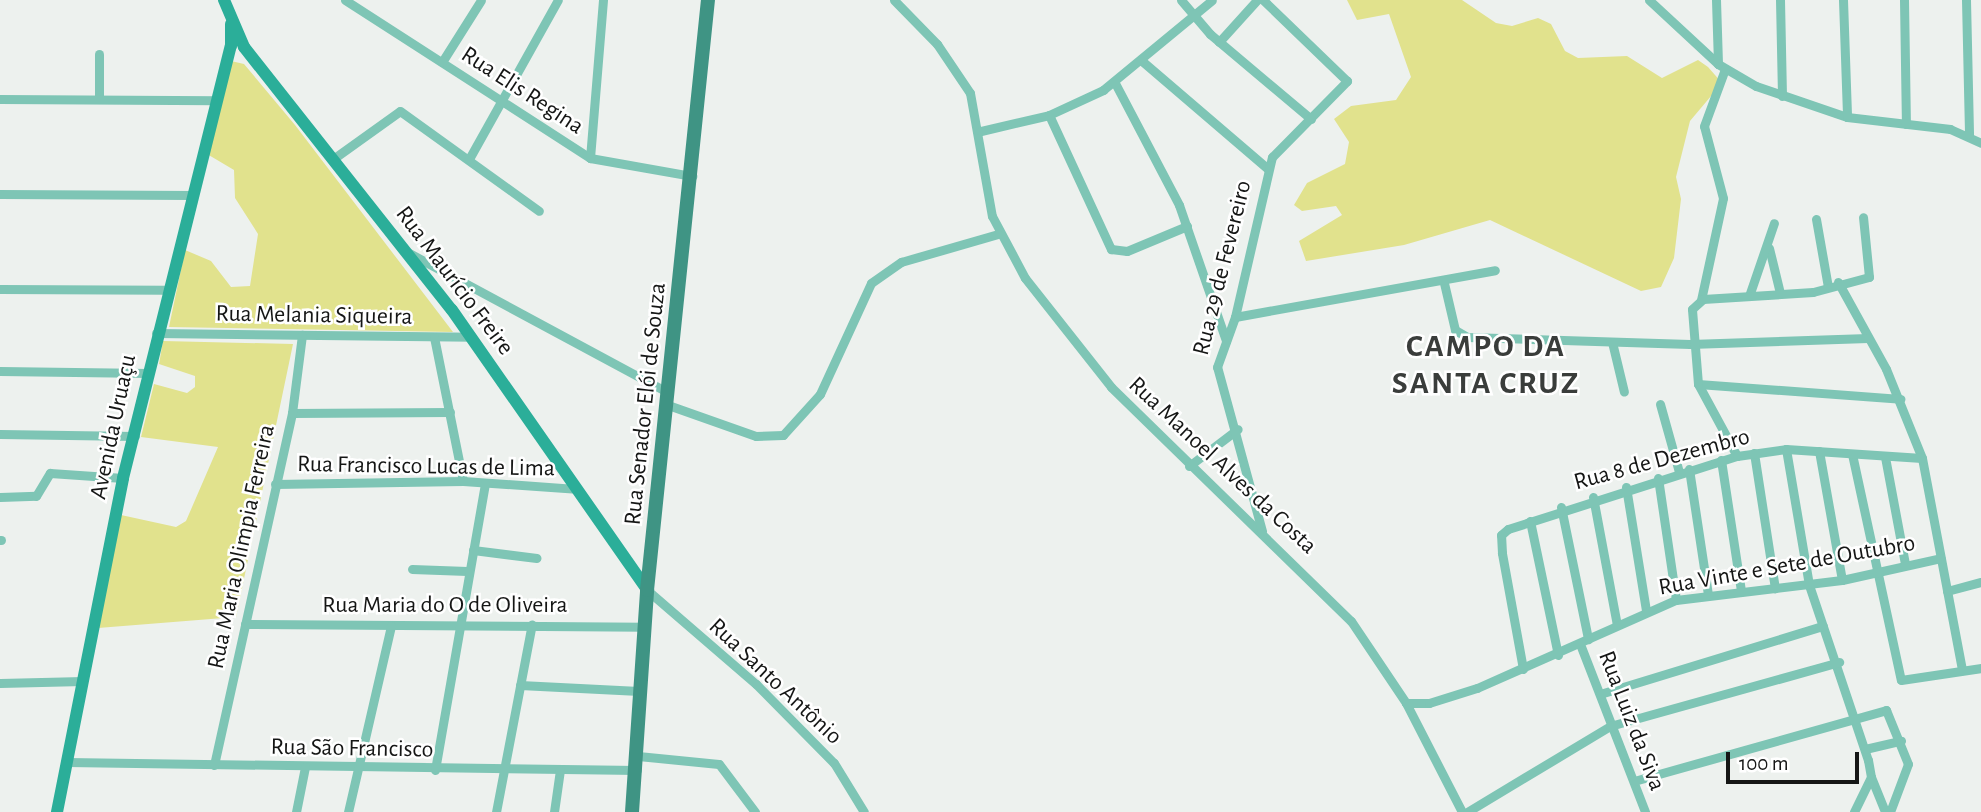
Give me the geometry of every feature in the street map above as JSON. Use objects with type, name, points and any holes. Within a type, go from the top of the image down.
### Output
[{"type":"main road","name":"Rua Senador Elói de Souza","points":[[632,812],[647,590],[692,176],[708,0]]},
{"type":"street","name":"Rua Elis Regina","points":[[345,0],[590,158],[692,176]]},
{"type":"street","points":[[442,62],[481,0]]},
{"type":"street","points":[[469,159],[558,0]]},
{"type":"street","points":[[590,158],[603,0]]},
{"type":"street","name":"Rua Manoel Alves da Costa","points":[[894,0],[956,70],[981,131],[998,234],[1111,387],[1189,466],[1262,531],[1350,621],[1406,703],[1464,812]]},
{"type":"street","points":[[1181,0],[1192,17],[1219,42],[1311,119]]},
{"type":"street","points":[[981,131],[1049,115],[1115,83],[1212,0]]},
{"type":"street","points":[[1219,42],[1257,0]]},
{"type":"street","name":"Rua 29 de Fevereiro","points":[[1262,531],[1238,429],[1218,377],[1226,341],[1236,317],[1268,169],[1278,149],[1347,82],[1263,0]]},
{"type":"street","points":[[1649,0],[1721,67],[1782,96],[1847,117],[1969,134],[1981,143]]},
{"type":"street","points":[[1663,12],[1664,0]]},
{"type":"street","points":[[1716,0],[1721,67],[1704,126],[1723,198],[1701,300],[1690,312],[1690,344],[1698,384],[1737,456]]},
{"type":"street","points":[[1780,0],[1782,96]]},
{"type":"street","points":[[1843,0],[1847,117]]},
{"type":"street","points":[[1904,0],[1906,124]]},
{"type":"street","points":[[1966,0],[1969,134]]},
{"type":"street","name":"Rua Maurício Freire","points":[[227,1],[231,24],[250,55],[409,253],[472,337],[647,590]]},
{"type":"street","name":"Avenida Uruaçu","points":[[57,812],[123,478],[135,436],[166,290],[229,55],[231,24]]},
{"type":"street","points":[[99,54],[99,99]]},
{"type":"street","points":[[229,55],[250,55]]},
{"type":"street","points":[[1142,61],[1268,169]]},
{"type":"street","points":[[1115,83],[1187,226],[1226,341]]},
{"type":"street","points":[[0,99],[217,100]]},
{"type":"street","points":[[333,159],[396,111],[405,114],[539,211]]},
{"type":"street","points":[[1049,115],[1111,249],[1126,250],[1187,226]]},
{"type":"street","points":[[0,194],[191,195]]},
{"type":"street","points":[[1701,300],[1828,287],[1872,274],[1863,217]]},
{"type":"street","points":[[1816,219],[1828,287]]},
{"type":"street","points":[[1749,296],[1769,248],[1774,223]]},
{"type":"street","points":[[409,253],[668,399],[756,436],[783,435],[820,394],[871,283],[901,261],[998,234]]},
{"type":"street","points":[[1769,248],[1780,293]]},
{"type":"street","points":[[1236,317],[1444,283],[1495,270]]},
{"type":"street","points":[[1838,282],[1900,399],[1922,458],[1962,670]]},
{"type":"street","points":[[1444,283],[1461,336],[1690,344],[1868,338]]},
{"type":"street","points":[[0,289],[166,290]]},
{"type":"street","name":"Rua Melania Siqueira","points":[[156,333],[472,337]]},
{"type":"street","name":"Rua Maria Olimpia Ferreira","points":[[214,765],[292,413],[302,335]]},
{"type":"street","points":[[434,337],[463,481]]},
{"type":"street","points":[[1612,342],[1624,392]]},
{"type":"street","points":[[0,371],[149,373]]},
{"type":"street","points":[[1698,384],[1900,399]]},
{"type":"street","points":[[1660,404],[1679,472]]},
{"type":"street","points":[[292,413],[450,412]]},
{"type":"street","points":[[1189,466],[1238,429]]},
{"type":"street","points":[[0,433],[135,436]]},
{"type":"street","points":[[1786,449],[1809,585],[1839,662],[1871,777],[1888,812]]},
{"type":"street","name":"Rua 8 de Dezembro","points":[[1523,669],[1502,534],[1593,497],[1737,456],[1786,449],[1922,458]]},
{"type":"street","points":[[1819,451],[1842,580]]},
{"type":"street","points":[[1754,453],[1775,588]]},
{"type":"street","points":[[1852,454],[1874,572],[1901,680],[1981,668]]},
{"type":"street","points":[[1885,457],[1905,564]]},
{"type":"street","points":[[1721,460],[1741,592]]},
{"type":"street","points":[[1689,469],[1708,596]]},
{"type":"street","points":[[0,497],[36,496],[50,473],[123,478]]},
{"type":"street","points":[[1658,478],[1676,600]]},
{"type":"street","name":"Rua Francisco Lucas de Lima","points":[[275,484],[463,481],[576,489]]},
{"type":"street","points":[[435,771],[467,571],[485,483]]},
{"type":"street","points":[[1626,487],[1646,611]]},
{"type":"street","points":[[1593,497],[1617,625]]},
{"type":"street","name":"Rua Luiz da Siva","points":[[1561,508],[1584,642],[1610,726],[1645,812]]},
{"type":"street","points":[[1530,521],[1558,655]]},
{"type":"street","points":[[473,550],[536,558]]},
{"type":"street","name":"Rua Vinte e Sete de Outubro","points":[[1406,703],[1449,698],[1558,655],[1646,611],[1676,600],[1842,580],[1941,558]]},
{"type":"street","points":[[412,569],[467,571]]},
{"type":"street","points":[[1947,591],[1981,582]]},
{"type":"street","name":"Rua Santo Antônio","points":[[647,590],[756,684],[834,763],[864,812]]},
{"type":"street","name":"Rua Maria do O de Oliveira","points":[[245,624],[532,624],[645,627]]},
{"type":"street","points":[[496,812],[532,624]]},
{"type":"street","points":[[348,812],[391,626]]},
{"type":"street","points":[[1600,694],[1823,626]]},
{"type":"street","points":[[1464,812],[1610,726],[1839,662]]},
{"type":"street","points":[[0,683],[83,681]]},
{"type":"street","points":[[520,685],[639,691]]},
{"type":"street","points":[[1634,781],[1886,710],[1901,741],[1908,764],[1888,812]]},
{"type":"street","points":[[1865,749],[1901,741]]},
{"type":"street","name":"Rua São Francisco","points":[[67,762],[435,771],[560,770],[637,763],[717,763],[755,812]]},
{"type":"street","points":[[296,812],[305,767]]},
{"type":"street","points":[[554,812],[560,770]]},
{"type":"street","points":[[1854,812],[1871,777]]},
{"type":"green space","points":[[1347,0],[1462,0],[1496,23],[1512,26],[1538,18],[1551,24],[1565,51],[1578,58],[1627,56],[1662,78],[1698,60],[1708,67],[1722,83],[1690,121],[1676,177],[1681,199],[1674,258],[1661,287],[1641,291],[1490,220],[1404,245],[1306,261],[1299,241],[1342,215],[1336,206],[1302,211],[1294,205],[1307,183],[1345,164],[1349,142],[1334,119],[1351,106],[1396,100],[1411,77],[1389,14],[1357,20]]},
{"type":"green space","points":[[231,61],[244,64],[295,125],[453,332],[169,327],[185,250],[211,261],[231,287],[250,286],[258,234],[235,198],[234,170],[207,154]]},
{"type":"green space","points":[[163,341],[293,344],[236,617],[98,628],[121,515],[176,527],[186,521],[218,447],[141,437],[154,384],[187,393],[195,387],[195,376],[159,364]]},
{"type":"district","name":"CAMPO DA SANTA CRUZ","points":[[1486,366]]}]
